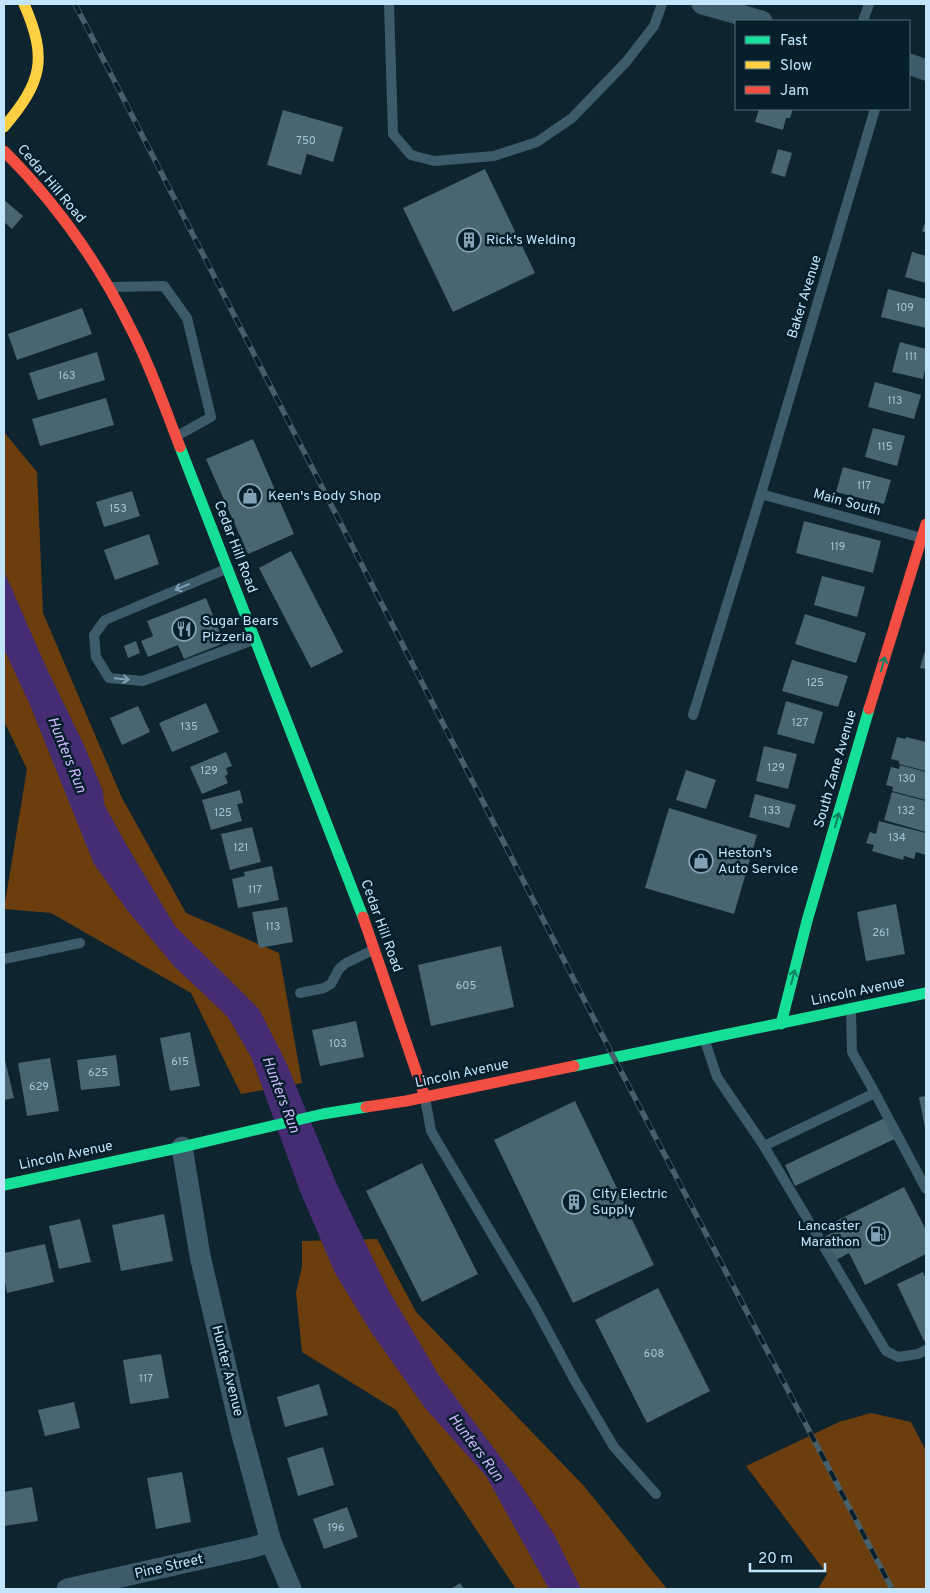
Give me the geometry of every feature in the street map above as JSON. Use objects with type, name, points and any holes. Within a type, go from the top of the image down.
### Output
[{"type":"main road","points":[[4,126],[24,101],[33,86],[39,70],[36,36],[24,4]]},
{"type":"main road","name":"Cedar Hill Road","points":[[4,151],[44,194],[67,224],[127,319],[176,436],[374,949],[425,1097]]},
{"type":"main road","name":"South Zane Avenue","points":[[781,1024],[807,921],[893,628],[924,539],[926,524]]},
{"type":"main road","name":"Lincoln Avenue","points":[[4,1185],[182,1147],[323,1114],[425,1097],[926,993]]},
{"type":"street","points":[[702,4],[758,20]]},
{"type":"street","points":[[910,64],[926,70]]},
{"type":"street","name":"Hunter Avenue","points":[[182,1147],[200,1256],[241,1431],[271,1542],[291,1589]]},
{"type":"street","name":"Pine Street","points":[[67,1589],[271,1542]]},
{"type":"lane","points":[[389,4],[393,134],[412,155],[434,161],[494,156],[537,142],[551,133],[572,118],[626,62],[654,26],[662,4]]},
{"type":"lane","points":[[863,20],[869,4]]},
{"type":"lane","name":"Baker Avenue","points":[[693,715],[876,110]]},
{"type":"lane","points":[[108,287],[164,286],[187,318],[212,417],[176,436]]},
{"type":"lane","name":"Main South","points":[[761,494],[924,539]]},
{"type":"lane","points":[[227,568],[105,620],[94,635],[96,657],[109,678],[143,681],[255,639]]},
{"type":"lane","points":[[4,960],[80,943]]},
{"type":"lane","points":[[300,993],[324,988],[331,984],[339,969],[346,963],[374,949]]},
{"type":"lane","points":[[851,1009],[852,1052],[926,1189]]},
{"type":"lane","points":[[704,1040],[717,1076],[764,1146],[886,1351],[898,1357],[918,1354],[926,1350]]},
{"type":"lane","points":[[764,1146],[875,1093]]},
{"type":"lane","points":[[425,1097],[431,1131],[534,1305],[575,1381],[614,1447],[656,1494]]},
{"type":"shaded area","points":[[4,432],[37,472],[43,613],[122,798],[186,913],[279,953],[302,1083],[241,1094],[191,993],[51,913],[4,909],[27,769],[4,721]]},
{"type":"shaded area","points":[[377,1239],[416,1312],[584,1486],[667,1589],[516,1589],[396,1410],[302,1352],[296,1293],[302,1266],[302,1241]]},
{"type":"shaded area","points":[[871,1413],[911,1422],[926,1451],[926,1589],[818,1589],[827,1574],[746,1466],[839,1422]]},
{"type":"water","name":"Hunters Run","points":[[4,571],[46,667],[83,743],[103,791],[104,804],[126,844],[175,926],[259,1009],[285,1060],[338,1187],[389,1291],[438,1374],[517,1479],[554,1534],[581,1589],[549,1589],[486,1476],[425,1408],[371,1332],[335,1273],[300,1191],[252,1059],[228,1017],[174,966],[127,910],[94,864],[30,705],[4,649]]},
{"type":"building","points":[[283,110],[343,127],[333,162],[307,154],[301,175],[267,165]]},
{"type":"building","points":[[759,110],[793,110],[790,118],[786,118],[783,130],[755,122]]},
{"type":"building","points":[[778,149],[792,153],[785,177],[771,173]]},
{"type":"building","name":"Rick's Welding","points":[[485,169],[535,273],[453,312],[403,208]]},
{"type":"building","points":[[4,200],[23,216],[12,229],[4,222]]},
{"type":"building","points":[[926,220],[926,233],[922,231]]},
{"type":"building","points":[[912,252],[926,256],[926,283],[905,277]]},
{"type":"building","points":[[888,289],[926,299],[926,328],[881,317]]},
{"type":"building","points":[[82,308],[92,334],[17,360],[8,334]]},
{"type":"building","points":[[900,342],[926,349],[926,366],[923,379],[892,372]]},
{"type":"building","points":[[97,352],[105,380],[38,400],[29,373]]},
{"type":"building","points":[[875,382],[921,395],[914,419],[868,407]]},
{"type":"building","points":[[106,398],[114,425],[40,446],[32,419]]},
{"type":"building","points":[[873,428],[905,436],[897,466],[865,457]]},
{"type":"building","name":"Keen's Body Shop","points":[[253,439],[294,534],[248,554],[206,459]]},
{"type":"building","points":[[843,467],[891,480],[884,504],[836,492]]},
{"type":"building","points":[[132,491],[140,516],[104,527],[96,502]]},
{"type":"building","points":[[804,521],[881,541],[873,573],[796,553]]},
{"type":"building","points":[[149,534],[159,564],[115,580],[104,550]]},
{"type":"building","points":[[291,551],[343,652],[311,668],[259,568]]},
{"type":"building","points":[[822,576],[865,587],[857,617],[814,605]]},
{"type":"building","name":"Sugar Bears Pizzeria","points":[[206,598],[224,643],[184,659],[178,645],[148,657],[141,641],[153,636],[147,621]]},
{"type":"building","points":[[805,614],[866,633],[856,663],[795,644]]},
{"type":"building","points":[[136,641],[140,653],[128,658],[124,646]]},
{"type":"building","points":[[926,647],[926,669],[920,668]]},
{"type":"building","points":[[792,660],[848,676],[838,707],[782,691]]},
{"type":"building","points":[[786,701],[823,712],[814,744],[777,734]]},
{"type":"building","points":[[206,703],[219,732],[172,752],[159,723]]},
{"type":"building","points":[[138,706],[150,732],[122,745],[110,718]]},
{"type":"building","points":[[897,737],[905,739],[906,737],[926,742],[926,771],[899,764],[899,761],[891,759]]},
{"type":"building","points":[[764,746],[797,754],[788,789],[756,781]]},
{"type":"building","points":[[226,752],[232,766],[226,768],[228,774],[225,776],[228,783],[202,794],[190,767]]},
{"type":"building","points":[[900,765],[926,772],[926,800],[892,791],[893,787],[886,785],[891,767],[899,769]]},
{"type":"building","points":[[686,770],[716,780],[706,809],[676,800]]},
{"type":"building","points":[[240,790],[243,803],[237,804],[242,821],[211,830],[202,800]]},
{"type":"building","points":[[892,792],[926,801],[926,832],[884,820]]},
{"type":"building","points":[[755,794],[796,805],[789,828],[749,817]]},
{"type":"building","name":"Heston's Auto Service","points":[[669,808],[757,835],[734,914],[645,888]]},
{"type":"building","points":[[879,821],[926,833],[926,855],[916,852],[914,859],[904,856],[903,860],[872,851],[874,845],[866,843],[870,832],[876,834]]},
{"type":"building","points":[[252,827],[261,862],[230,870],[221,834]]},
{"type":"building","points":[[272,866],[279,900],[238,908],[232,879],[245,876],[244,872]]},
{"type":"building","points":[[896,904],[905,954],[866,961],[857,912]]},
{"type":"building","points":[[287,907],[293,942],[259,948],[252,912]]},
{"type":"building","points":[[501,946],[514,1007],[431,1026],[418,965]]},
{"type":"building","points":[[356,1021],[364,1057],[320,1066],[312,1030]]},
{"type":"building","points":[[190,1032],[200,1086],[170,1091],[160,1038]]},
{"type":"building","points":[[116,1055],[120,1086],[81,1090],[77,1060]]},
{"type":"building","points":[[4,1056],[14,1098],[4,1100]]},
{"type":"building","points":[[50,1058],[59,1111],[27,1116],[18,1063]]},
{"type":"building","points":[[926,1096],[926,1128],[925,1128],[919,1097]]},
{"type":"building","name":"City Electric Supply","points":[[575,1101],[654,1265],[573,1303],[494,1140]]},
{"type":"building","points":[[889,1116],[899,1137],[795,1186],[785,1165]]},
{"type":"building","points":[[422,1163],[478,1274],[422,1302],[366,1191]]},
{"type":"building","name":"Lancaster Marathon","points":[[904,1187],[926,1230],[926,1254],[865,1285],[849,1253],[834,1261],[822,1238],[838,1230],[834,1222]]},
{"type":"building","points":[[164,1214],[173,1261],[121,1271],[112,1225]]},
{"type":"building","points":[[80,1219],[91,1262],[59,1269],[49,1226]]},
{"type":"building","points":[[45,1244],[54,1282],[7,1293],[4,1276],[4,1253]]},
{"type":"building","points":[[923,1272],[926,1279],[926,1340],[924,1341],[897,1284]]},
{"type":"building","points":[[658,1288],[710,1391],[647,1423],[595,1320]]},
{"type":"building","points":[[161,1354],[169,1398],[130,1404],[123,1360]]},
{"type":"building","points":[[319,1384],[328,1415],[285,1427],[277,1397]]},
{"type":"building","points":[[74,1402],[80,1428],[45,1436],[38,1410]]},
{"type":"building","points":[[323,1447],[334,1485],[298,1496],[287,1458]]},
{"type":"building","points":[[182,1472],[191,1522],[156,1529],[147,1478]]},
{"type":"building","points":[[32,1487],[38,1521],[4,1526],[4,1492]]},
{"type":"building","points":[[347,1507],[358,1537],[324,1549],[313,1519]]},
{"type":"building","points":[[460,1583],[464,1589],[451,1589]]},
{"type":"railway","points":[[75,4],[614,1058],[892,1589]]},
{"type":"traffic: fast","points":[[180,447],[363,917]]},
{"type":"traffic: fast","points":[[781,1024],[807,921],[869,709]]},
{"type":"traffic: fast","points":[[574,1066],[926,993]]},
{"type":"traffic: fast","points":[[4,1185],[182,1147],[323,1114],[366,1107]]},
{"type":"traffic: slow","points":[[4,127],[27,97],[37,69],[36,40],[32,23],[24,4]]},
{"type":"traffic: jam","points":[[4,151],[58,212],[104,279],[144,356],[180,447]]},
{"type":"traffic: jam","points":[[869,709],[926,524]]},
{"type":"traffic: jam","points":[[363,917],[425,1097]]},
{"type":"traffic: jam","points":[[366,1107],[406,1101],[574,1066]]},
{"type":"place","name":"Rick's Welding","points":[[469,240]]},
{"type":"place","name":"Keen's Body Shop","points":[[250,496]]},
{"type":"place","name":"Sugar Bears Pizzeria","points":[[184,629]]},
{"type":"place","name":"Heston's Auto Service","points":[[701,861]]},
{"type":"place","name":"City Electric Supply","points":[[574,1202]]},
{"type":"place","name":"Lancaster Marathon","points":[[878,1234]]}]
